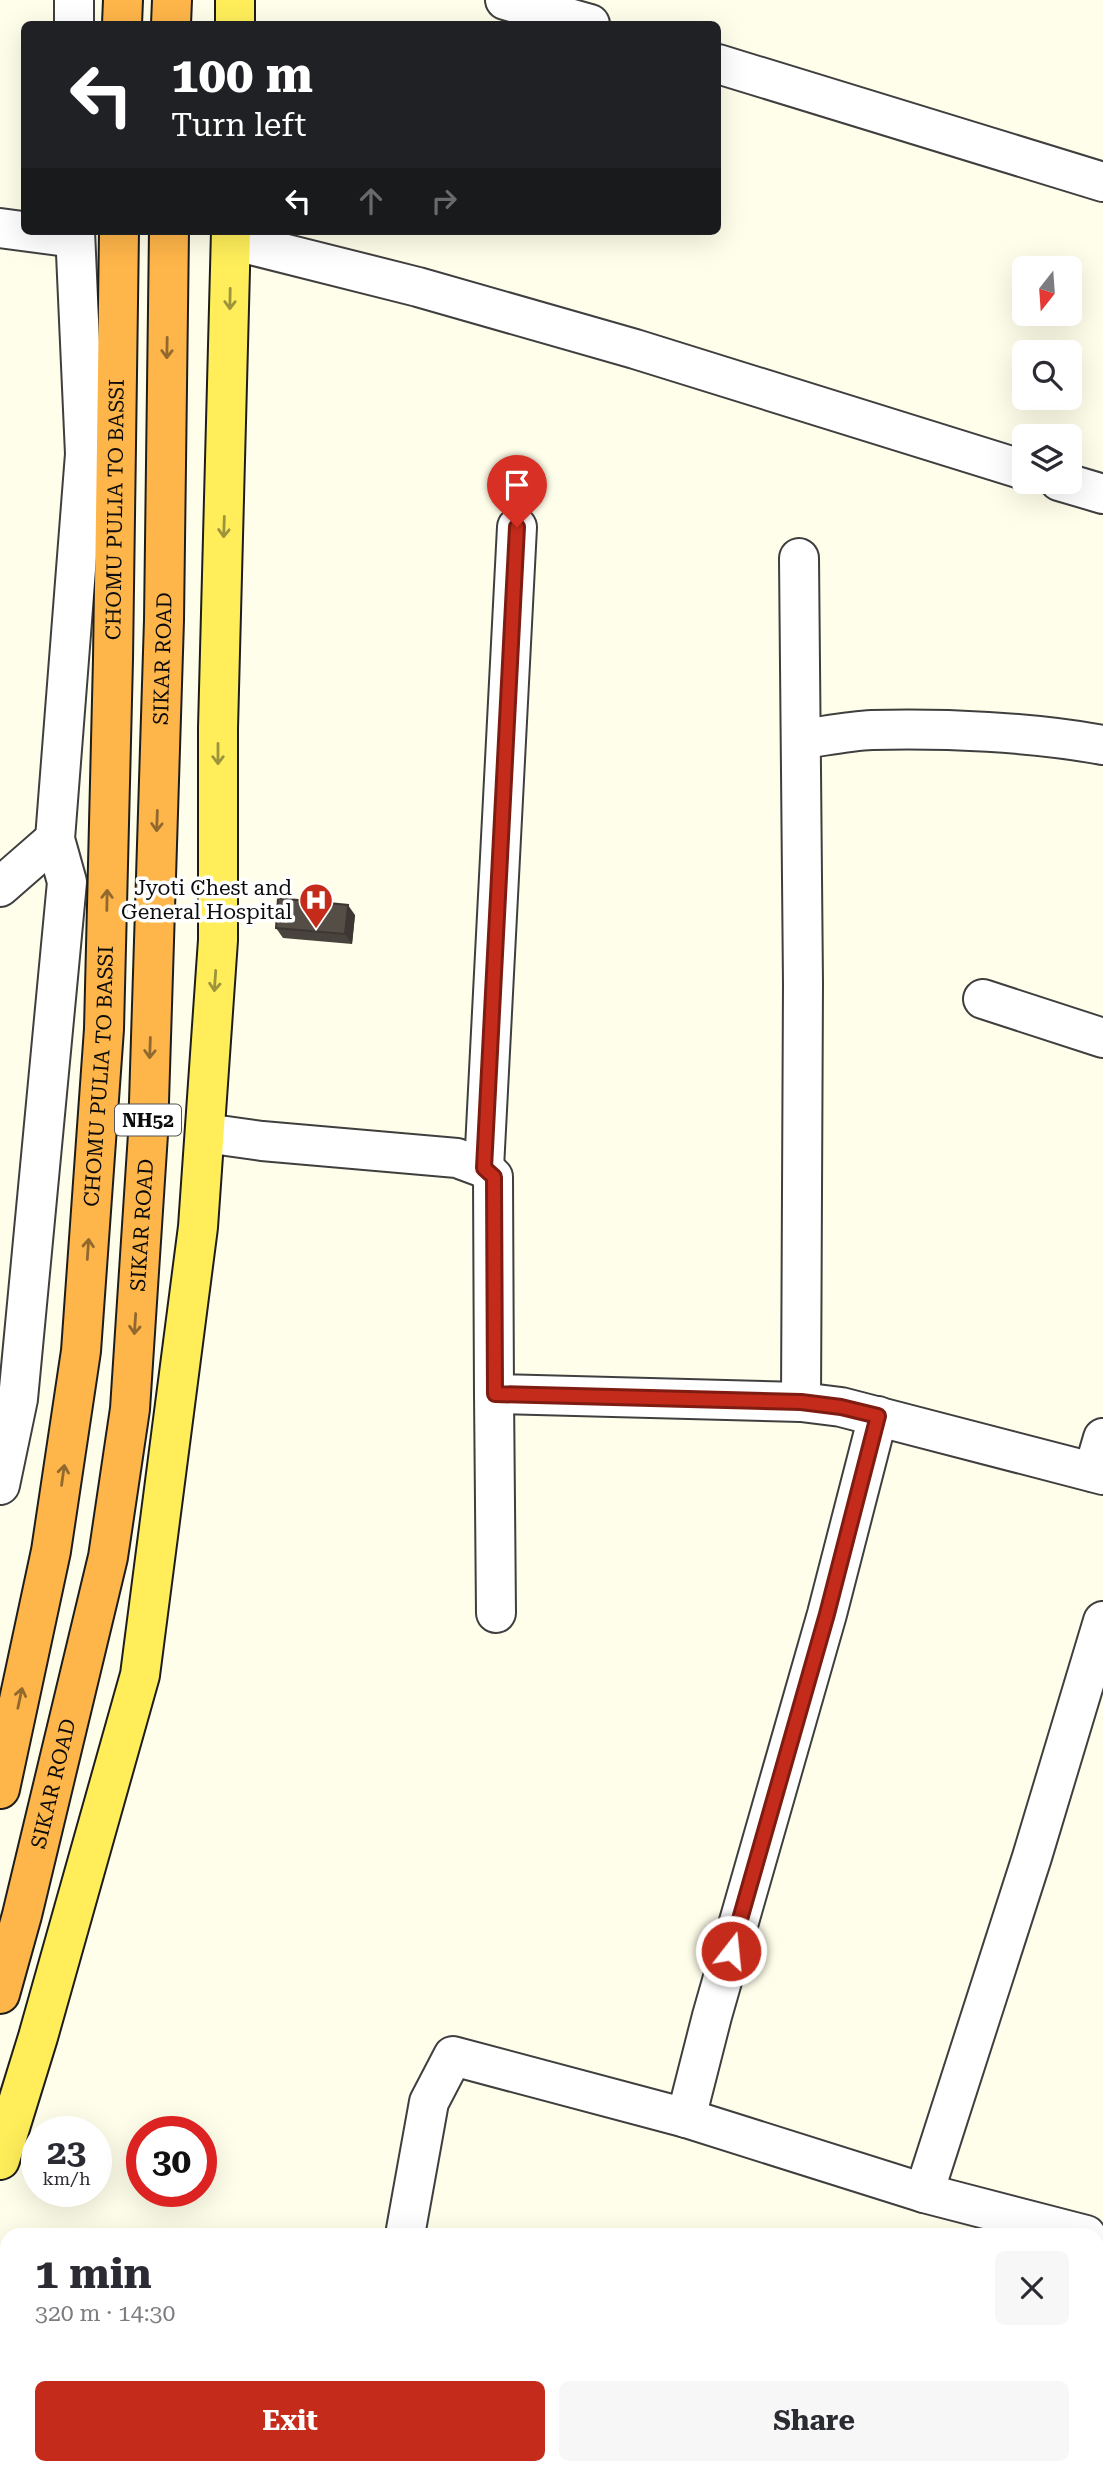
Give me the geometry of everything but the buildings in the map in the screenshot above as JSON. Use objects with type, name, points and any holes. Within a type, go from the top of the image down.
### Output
[{"type":"highway","points":[[122,21],[123,0]]},
{"type":"highway","points":[[171,21],[172,0]]},
{"type":"highway","name":"CHOMU PULIA TO BASSI","points":[[0,1789],[51,1551],[81,1351],[104,1029],[119,235]]},
{"type":"highway","name":"SIKAR ROAD","points":[[0,1994],[22,1915],[107,1557],[130,1409],[148,1120],[164,620],[169,235]]},
{"type":"main road","points":[[235,0],[235,21]]},
{"type":"main road","points":[[0,2160],[38,2037],[140,1675],[198,1227],[218,940],[218,728],[231,235]]},
{"type":"street","points":[[74,0],[74,21]]},
{"type":"street","points":[[505,0],[579,21]]},
{"type":"street","points":[[721,65],[1103,182]]},
{"type":"street","points":[[0,229],[21,231]]},
{"type":"street","points":[[0,1485],[67,883],[55,839],[85,454],[75,235]]},
{"type":"street","points":[[231,235],[635,349],[1012,466]]},
{"type":"street","points":[[1082,488],[1103,494]]},
{"type":"street","points":[[484,1168],[517,527]]},
{"type":"street","points":[[799,558],[803,739],[801,1402]]},
{"type":"street","points":[[803,739],[870,730],[1066,738],[1103,745]]},
{"type":"street","points":[[0,887],[55,839]]},
{"type":"street","points":[[984,999],[1103,1038]]},
{"type":"street","points":[[205,1133],[262,1141],[457,1158],[484,1168],[494,1177],[496,1613]]},
{"type":"street","points":[[495,1394],[801,1402],[841,1407],[1100,1462]]},
{"type":"street","points":[[686,2118],[712,2016],[827,1614],[878,1416]]},
{"type":"street","points":[[924,2193],[1103,1621]]},
{"type":"street","points":[[406,2228],[429,2102],[453,2056],[686,2118],[924,2193],[1059,2228]]},
{"type":"place","name":"Jyoti Chest and General Hospital","points":[[316,930]]},
{"type":"route","points":[[517,527],[484,1168],[494,1177],[495,1394],[801,1402],[841,1407],[878,1416],[827,1614],[731,1951]]}]
